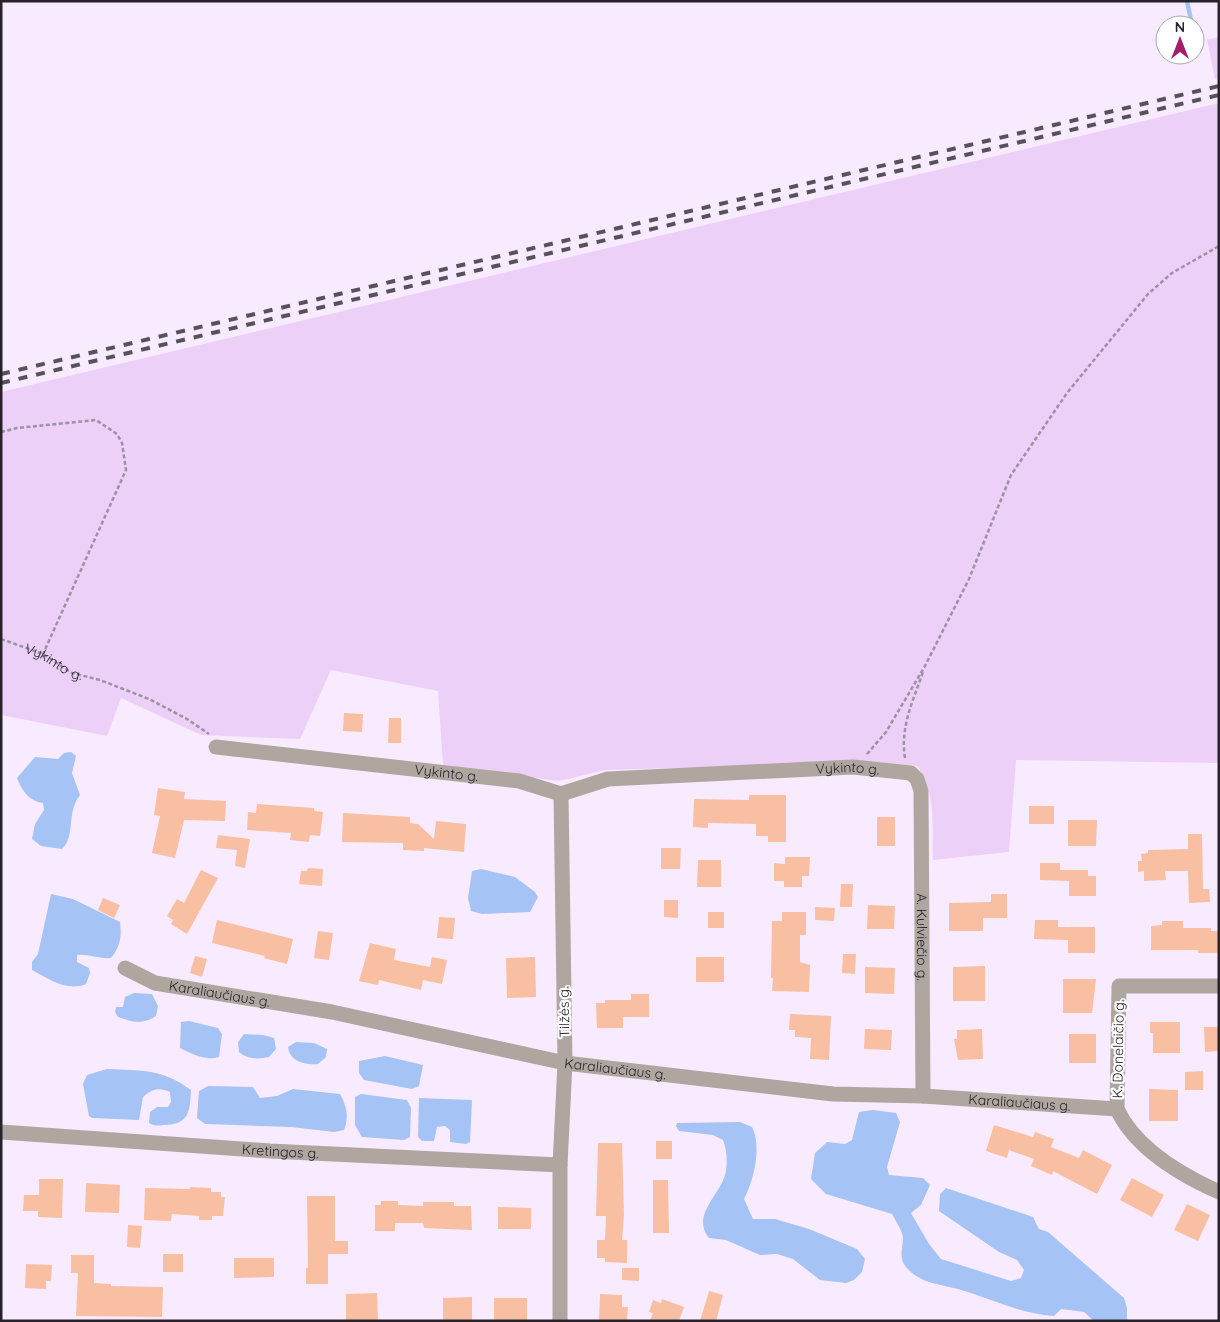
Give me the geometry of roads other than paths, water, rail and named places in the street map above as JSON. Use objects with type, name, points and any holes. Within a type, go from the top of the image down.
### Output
[{"type":"street","name":"Vykinto g.","points":[[216,746],[519,781],[561,794],[608,779],[853,767],[914,776]]},
{"type":"street","name":"A. Kulviečio g.","points":[[914,776],[921,791],[922,1096]]},
{"type":"street","name":"Tilžės g.","points":[[560,1321],[560,1165],[564,1063],[561,794]]},
{"type":"street","name":"Karaliaučiaus g.","points":[[125,968],[155,983],[332,1012],[564,1063],[833,1094],[922,1096],[1117,1108]]},
{"type":"street","name":"K. Donelaičio g.","points":[[1219,986],[1119,986],[1117,1108],[1123,1122],[1141,1142],[1187,1176],[1219,1192]]},
{"type":"street","name":"Kretingos g.","points":[[1,1132],[270,1151],[560,1165]]},
{"type":"water","points":[[71,752],[76,756],[72,773],[80,795],[73,809],[69,837],[62,849],[41,846],[32,839],[35,824],[44,810],[43,803],[27,795],[17,778],[35,757],[58,759],[64,753]]},
{"type":"water","points":[[481,869],[515,877],[535,892],[538,897],[530,912],[482,914],[471,911],[468,898],[472,871]]},
{"type":"water","points":[[51,894],[73,899],[120,922],[120,942],[111,958],[77,955],[77,962],[89,968],[90,973],[86,984],[79,986],[65,985],[32,970],[32,962],[38,954]]},
{"type":"water","points":[[134,993],[152,994],[158,1006],[156,1016],[142,1022],[118,1017],[115,1012],[116,1007],[123,1007],[125,997]]},
{"type":"water","points":[[189,1021],[218,1028],[222,1034],[219,1057],[194,1055],[180,1048],[181,1022]]},
{"type":"water","points":[[244,1034],[263,1035],[274,1038],[276,1049],[269,1057],[250,1058],[239,1052],[238,1042]]},
{"type":"water","points":[[296,1042],[314,1043],[327,1049],[326,1057],[318,1064],[299,1062],[289,1052],[288,1047]]},
{"type":"water","points":[[385,1056],[423,1065],[419,1086],[412,1089],[364,1080],[359,1073],[359,1061]]},
{"type":"water","points":[[107,1069],[151,1072],[180,1083],[191,1090],[189,1110],[179,1122],[156,1125],[149,1123],[150,1112],[157,1107],[168,1107],[171,1102],[170,1092],[159,1089],[149,1092],[143,1097],[139,1120],[92,1118],[89,1116],[83,1084],[87,1075]]},
{"type":"water","points":[[208,1086],[253,1087],[260,1098],[277,1096],[293,1089],[340,1094],[346,1112],[346,1125],[344,1130],[334,1132],[291,1127],[205,1124],[197,1118],[199,1091]]},
{"type":"water","points":[[361,1094],[407,1100],[411,1108],[410,1137],[404,1140],[362,1137],[355,1125],[355,1097]]},
{"type":"water","points":[[419,1098],[472,1100],[470,1142],[466,1144],[450,1142],[450,1130],[445,1126],[437,1127],[434,1141],[422,1141],[418,1137]]},
{"type":"water","points":[[873,1110],[896,1113],[900,1122],[887,1167],[889,1175],[923,1178],[930,1185],[921,1205],[911,1213],[929,1244],[941,1259],[1011,1281],[1021,1278],[1024,1270],[1017,1260],[999,1252],[939,1211],[940,1194],[946,1188],[1033,1217],[1039,1229],[1048,1232],[1124,1298],[1127,1308],[1127,1321],[1094,1321],[1084,1312],[1061,1309],[1054,1316],[1041,1315],[930,1282],[912,1273],[902,1260],[903,1235],[892,1214],[826,1194],[811,1179],[815,1153],[827,1142],[845,1144],[852,1140],[859,1112]]},
{"type":"water","points":[[740,1122],[752,1127],[755,1135],[756,1163],[744,1199],[753,1219],[775,1219],[809,1229],[857,1249],[865,1259],[862,1272],[854,1280],[846,1283],[820,1280],[793,1259],[777,1254],[760,1255],[726,1240],[709,1238],[704,1230],[703,1222],[708,1206],[722,1183],[726,1171],[727,1162],[723,1140],[713,1135],[679,1131],[676,1126],[677,1123]]},
{"type":"waterway","points":[[1187,1],[1190,15]]},
{"type":"railway","points":[[1,374],[1219,86]]},
{"type":"railway","points":[[1,383],[1219,95]]}]
